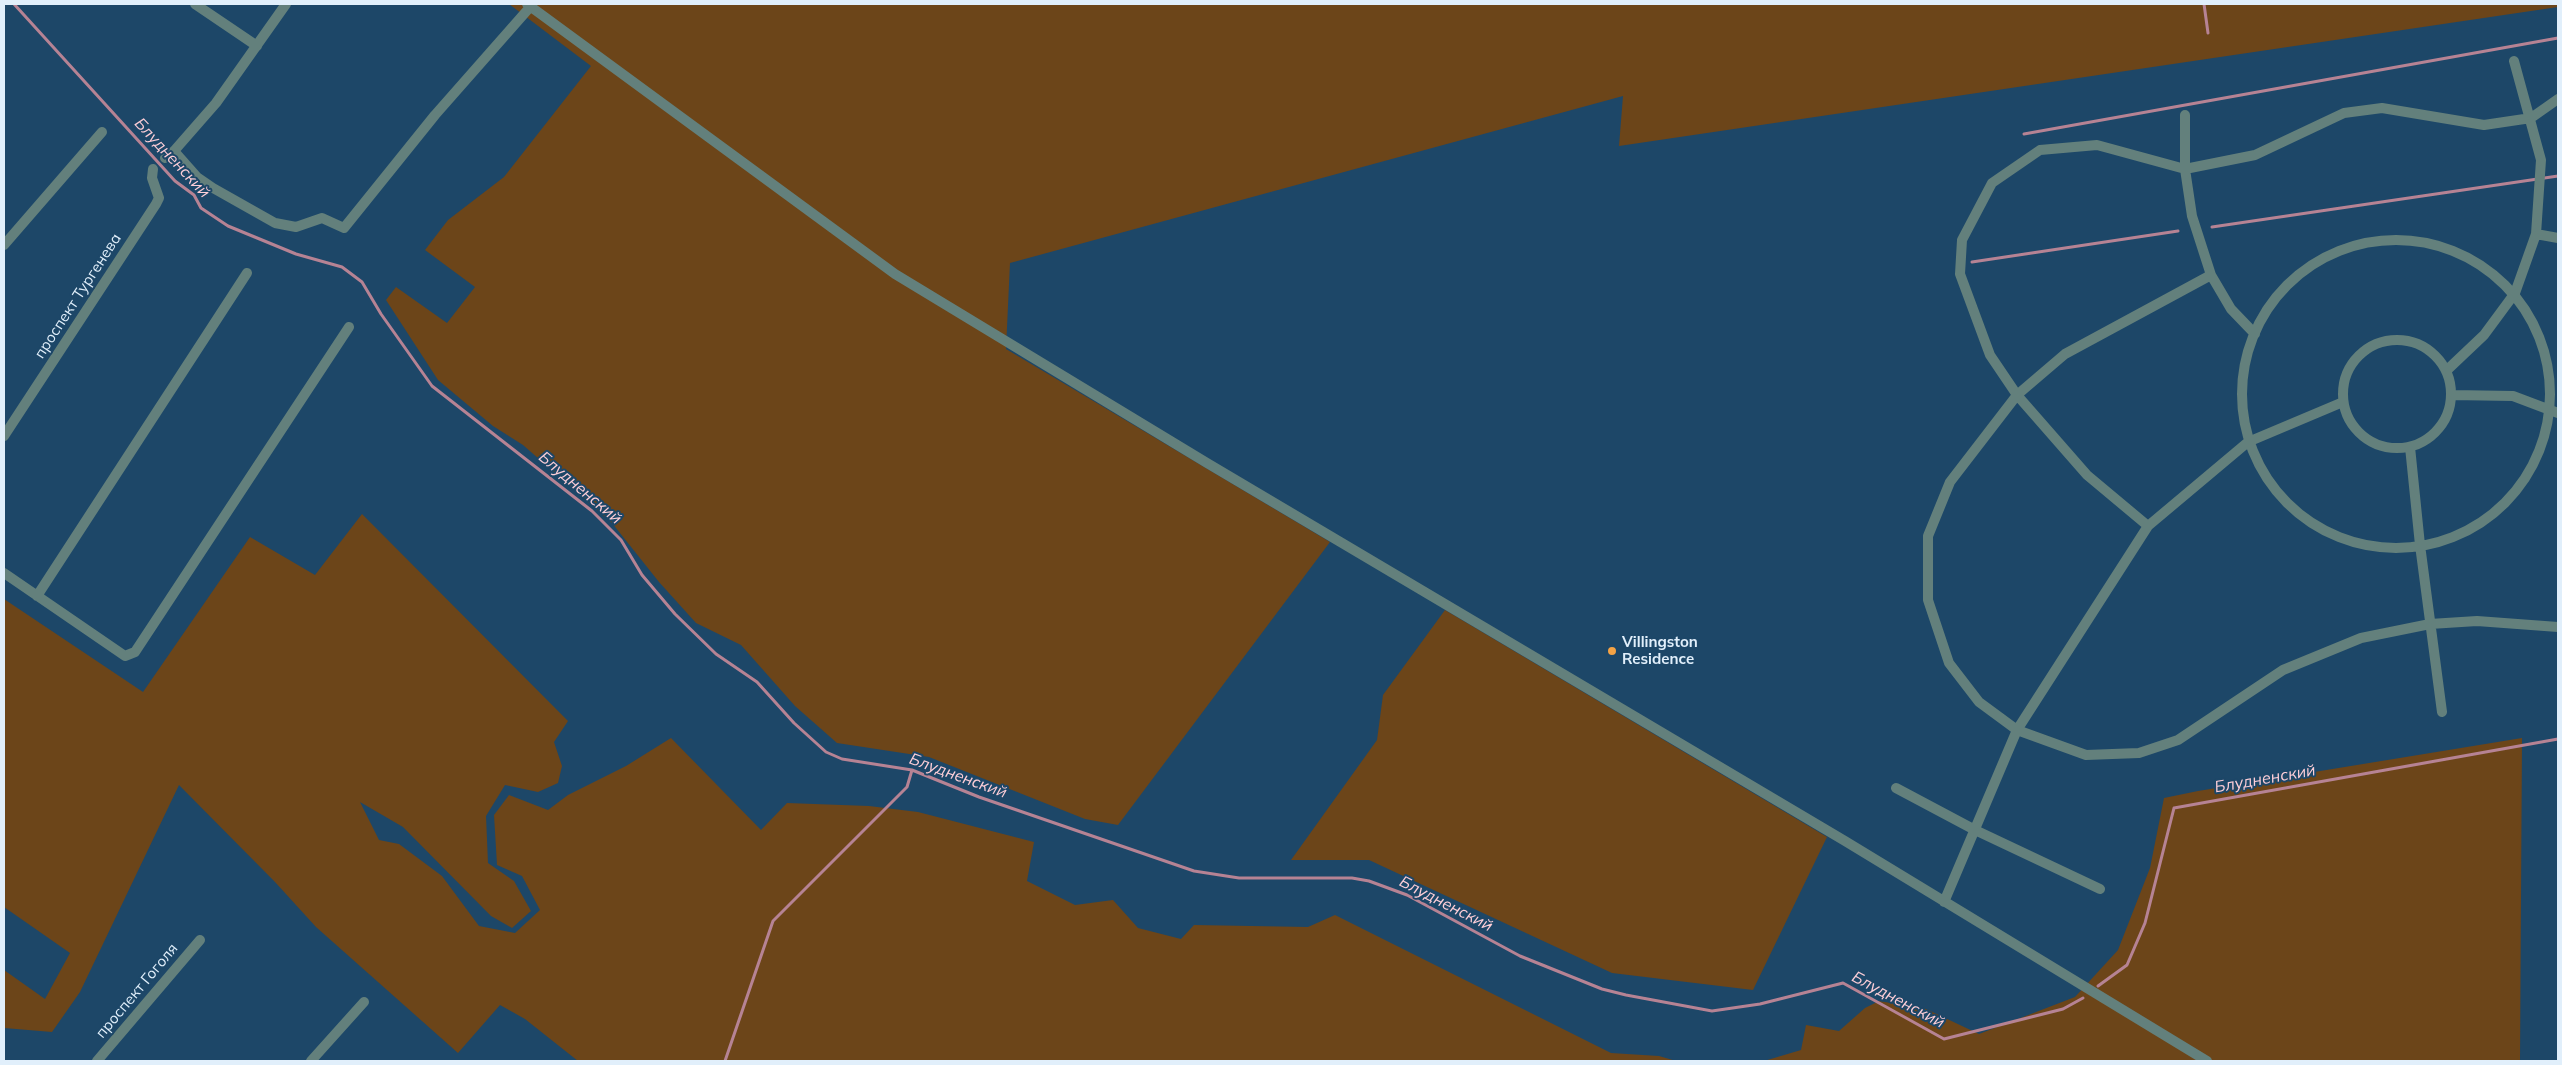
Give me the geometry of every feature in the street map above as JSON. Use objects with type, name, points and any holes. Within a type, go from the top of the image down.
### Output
[{"type":"street","points":[[195,4],[257,46]]},
{"type":"street","points":[[165,158],[216,103],[286,4]]},
{"type":"street","points":[[174,150],[197,177],[275,223],[296,227],[322,218],[344,228],[435,115],[529,5],[895,274],[1206,463],[1944,902],[2206,1061]]},
{"type":"street","points":[[2446,371],[2484,334],[2515,294],[2536,234],[2541,160],[2514,61]]},
{"type":"street","points":[[2148,526],[2087,475],[2017,395],[1990,355],[1960,274],[1962,240],[1992,183],[2040,150],[2097,145],[2185,169],[2255,155],[2344,114],[2382,108],[2484,125],[2531,118],[2558,99]]},
{"type":"street","points":[[2185,115],[2185,169],[2192,216],[2211,275],[2231,309],[2254,334]]},
{"type":"street","points":[[4,245],[102,132]]},
{"type":"street","name":"проспект Тургенева","points":[[4,436],[156,204],[159,198],[152,178],[153,169]]},
{"type":"street","points":[[2536,234],[2558,238]]},
{"type":"street","points":[[2388,239],[2436,244],[2479,262],[2515,294],[2540,336],[2551,384],[2553,410],[2546,434],[2526,479],[2492,516],[2449,540],[2400,549],[2351,542],[2306,521],[2271,486],[2248,442],[2241,395],[2248,348],[2254,334],[2268,306],[2301,271],[2342,248],[2388,239]]},
{"type":"street","points":[[38,596],[246,273]]},
{"type":"street","points":[[2211,275],[2065,354],[2017,395],[1950,482],[1928,536],[1928,600],[1949,662],[1979,702],[2017,730],[2086,755],[2139,753],[2178,740],[2283,670],[2361,638],[2430,624],[2477,621],[2558,627]]},
{"type":"street","points":[[4,573],[125,656],[135,652],[350,327]]},
{"type":"street","points":[[2394,340],[2412,341],[2428,349],[2441,361],[2446,371],[2452,395],[2448,413],[2440,428],[2426,440],[2410,447],[2392,448],[2374,443],[2360,433],[2349,419],[2344,402],[2344,384],[2350,367],[2361,353],[2377,344],[2394,340]]},
{"type":"street","points":[[2452,395],[2513,396],[2553,410]]},
{"type":"street","points":[[1944,902],[2017,730],[2148,526],[2248,442],[2344,402]]},
{"type":"street","points":[[2410,447],[2420,545],[2442,712]]},
{"type":"street","points":[[1896,788],[1975,830],[2100,889]]},
{"type":"street","name":"проспект Гоголя","points":[[97,1061],[200,940]]},
{"type":"street","points":[[311,1061],[364,1002]]},
{"type":"shaded area","points":[[509,4],[2558,4],[2558,7],[1619,146],[1623,96],[1010,263],[1006,349],[1330,542],[1118,825],[1085,819],[929,757],[837,743],[795,706],[741,645],[696,623],[659,582],[612,523],[523,445],[493,426],[438,380],[386,300],[396,287],[447,323],[475,287],[425,250],[448,220],[504,177],[591,66]]},
{"type":"shaded area","points":[[362,514],[568,721],[554,742],[562,766],[558,783],[538,792],[505,785],[486,816],[488,863],[514,881],[531,911],[512,928],[491,916],[403,827],[360,802],[379,840],[399,844],[442,876],[479,926],[515,933],[540,910],[522,876],[497,865],[494,815],[509,795],[548,810],[568,795],[626,766],[671,738],[761,830],[787,803],[869,806],[918,812],[1034,842],[1027,881],[1075,905],[1113,900],[1138,928],[1181,939],[1194,925],[1308,927],[1335,915],[1611,1053],[1659,1056],[1676,1061],[578,1061],[525,1019],[500,1005],[458,1053],[316,927],[275,882],[179,785],[80,992],[52,1032],[4,1028],[4,970],[45,999],[70,953],[4,907],[4,599],[143,692],[250,537],[315,575]]},
{"type":"shaded area","points":[[1445,610],[1827,837],[1753,990],[1612,973],[1369,860],[1291,860],[1377,740],[1383,695]]},
{"type":"shaded area","points":[[2522,738],[2520,1061],[1764,1061],[1801,1050],[1806,1025],[1839,1031],[1865,1008],[1879,1001],[1926,1009],[1979,1034],[2075,997],[2118,950],[2150,868],[2164,798]]},
{"type":"waterway","name":"Блудненский","points":[[14,4],[175,181],[194,195],[201,208],[228,226],[296,254],[342,267],[362,282],[381,314],[432,386],[592,511],[621,540],[642,575],[675,614],[716,654],[757,682],[794,723],[826,752],[842,759],[912,770],[979,797],[1194,871],[1239,878],[1352,878],[1369,881],[1407,895],[1520,956],[1602,989],[1626,995],[1712,1011],[1760,1004],[1843,983],[1944,1039],[2063,1009],[2083,998]]},
{"type":"waterway","points":[[2204,4],[2208,33]]},
{"type":"waterway","points":[[2024,134],[2558,38]]},
{"type":"waterway","points":[[2212,227],[2558,176]]},
{"type":"waterway","points":[[1972,262],[2178,231]]},
{"type":"waterway","name":"Блудненский","points":[[2098,986],[2127,965],[2145,923],[2174,808],[2558,739]]},
{"type":"waterway","points":[[725,1061],[773,921],[907,787],[912,770]]},
{"type":"place","name":"Villingston Residence","points":[[1612,651]]}]
